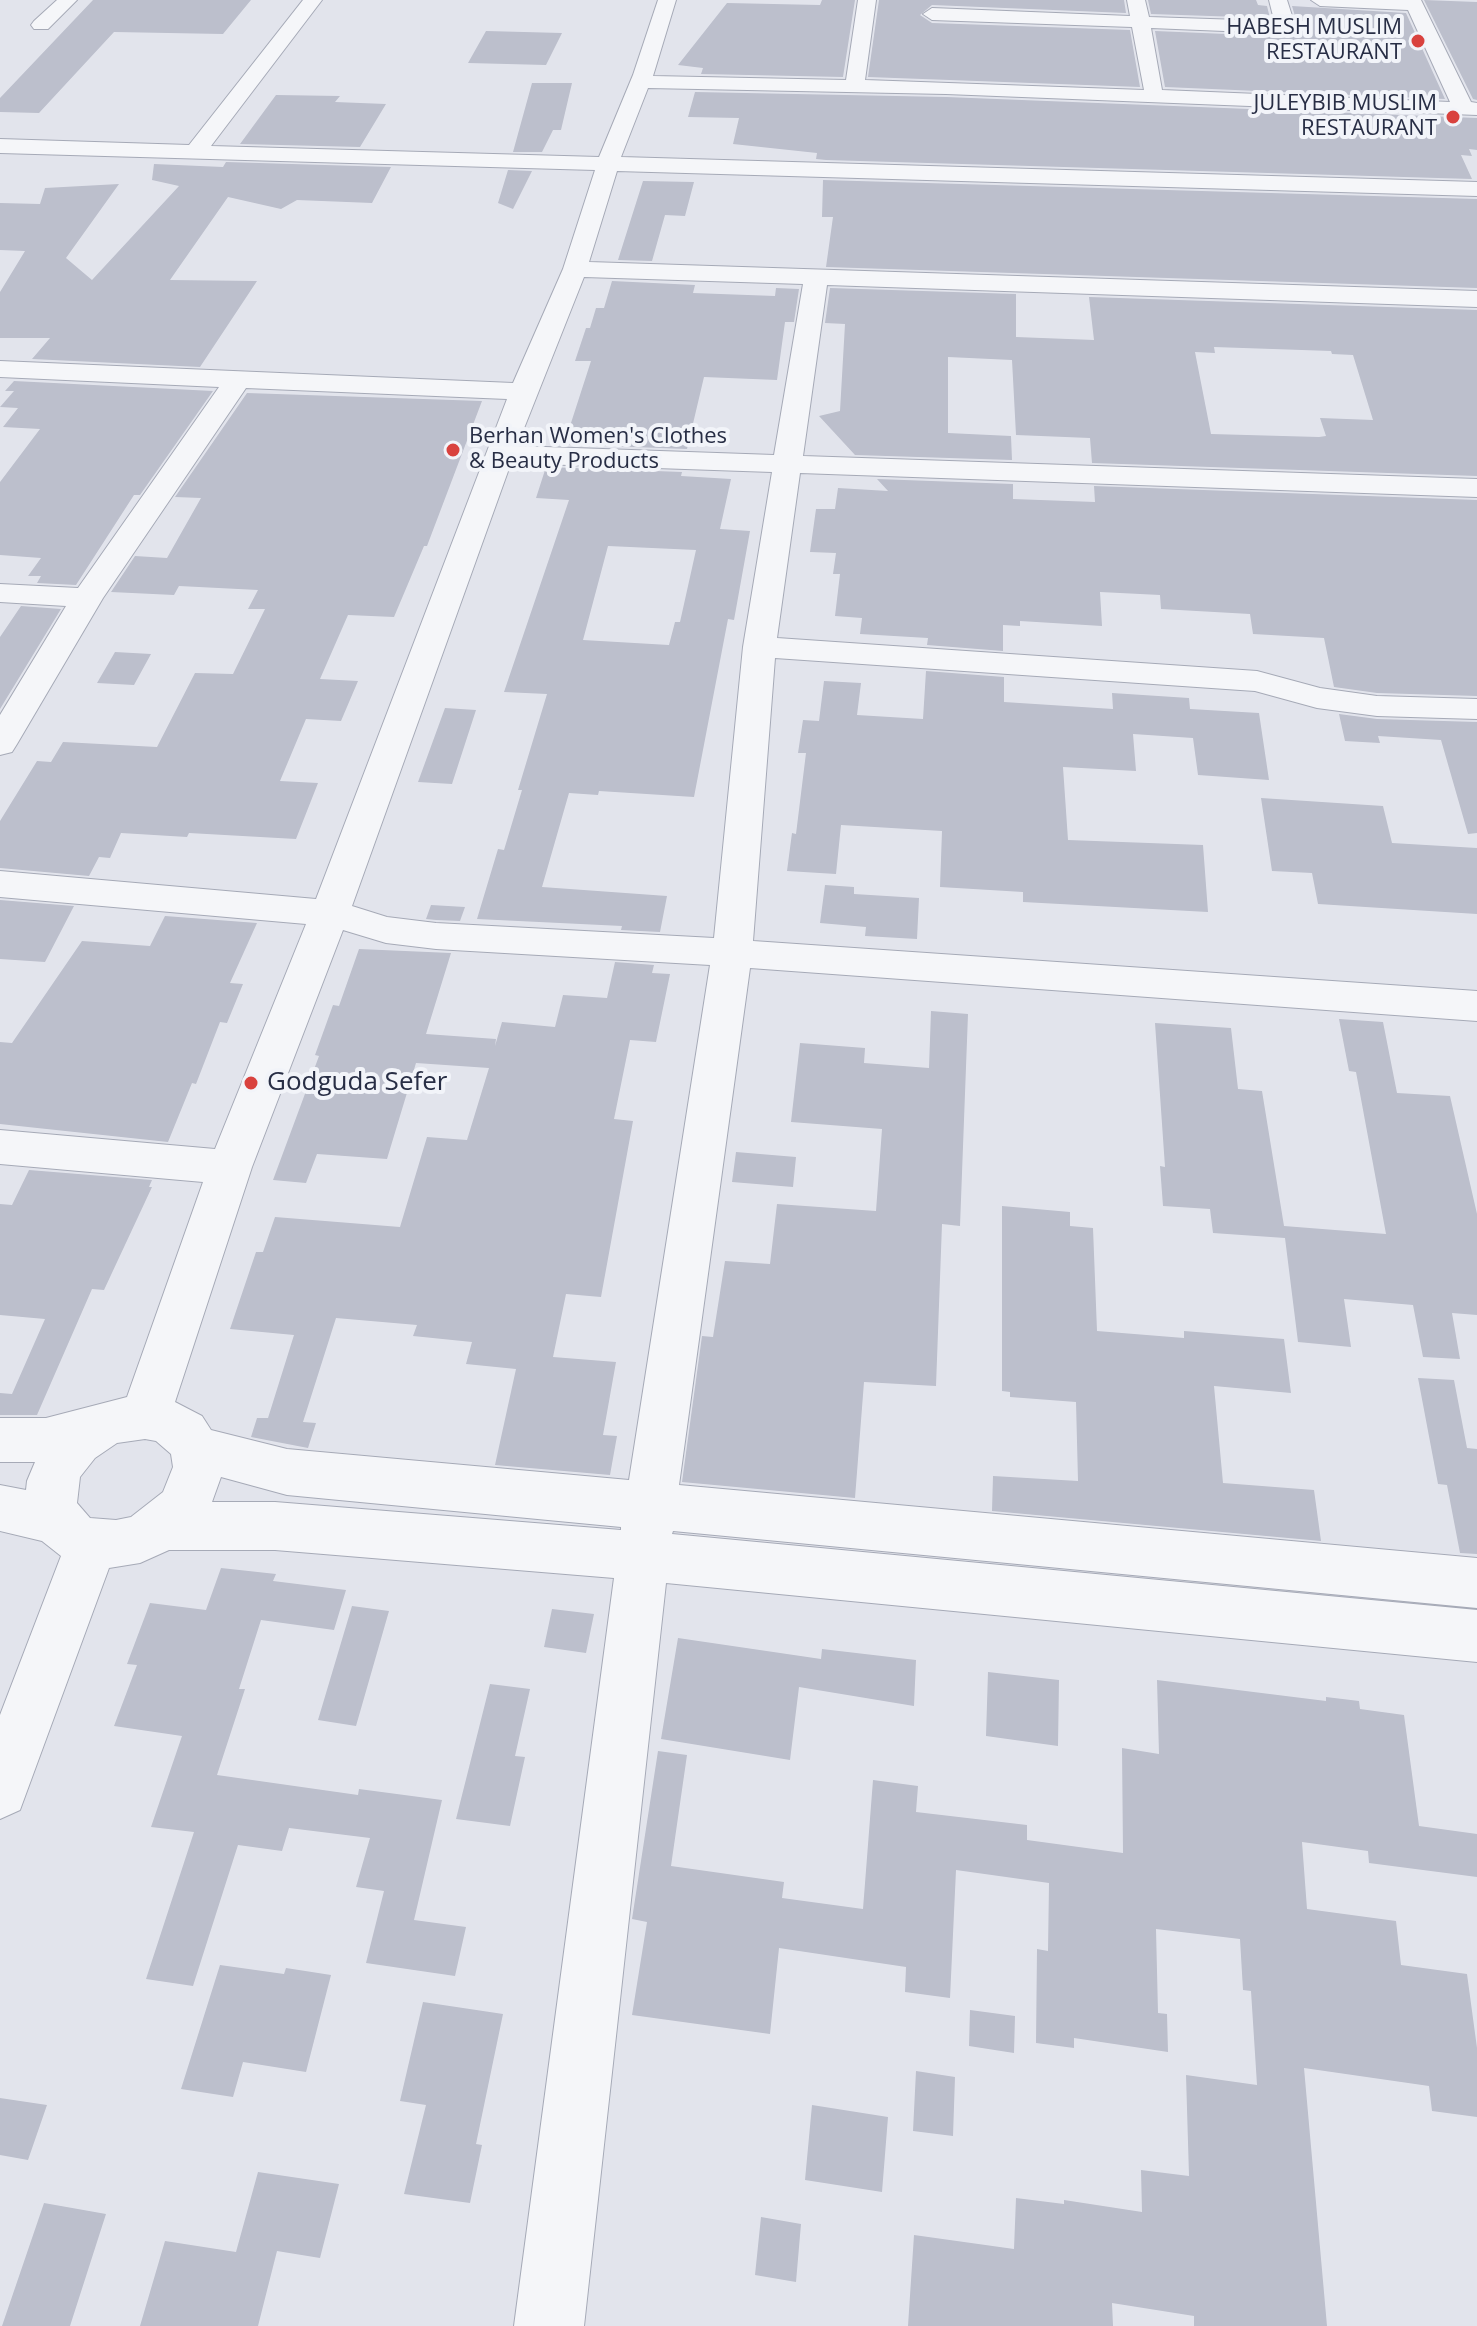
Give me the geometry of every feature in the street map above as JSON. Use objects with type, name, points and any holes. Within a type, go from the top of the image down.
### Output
[{"type":"street","points":[[41,25],[68,0]]},
{"type":"street","points":[[196,151],[313,0]]},
{"type":"street","points":[[74,1533],[51,1503],[52,1481],[77,1442],[122,1422],[230,1167],[330,913],[503,454],[523,392],[575,269],[608,163],[667,0]]},
{"type":"street","points":[[856,79],[867,0]]},
{"type":"street","points":[[1136,0],[1153,88]]},
{"type":"street","points":[[932,14],[1274,27],[1284,22],[1278,0]]},
{"type":"street","points":[[1320,0],[1414,3],[1470,105]]},
{"type":"street","points":[[641,78],[856,79],[1153,88],[1470,105]]},
{"type":"street","points":[[641,78],[1470,105]]},
{"type":"street","points":[[0,146],[1477,189]]},
{"type":"street","points":[[575,269],[1477,299]]},
{"type":"street","points":[[549,2326],[643,1556],[732,953],[759,647],[816,278]]},
{"type":"street","points":[[0,369],[523,392]]},
{"type":"street","points":[[0,744],[87,598],[239,378]]},
{"type":"street","points":[[503,454],[1477,488]]},
{"type":"street","points":[[0,593],[87,598]]},
{"type":"street","points":[[759,647],[1257,681],[1317,698],[1377,706],[1477,709]]},
{"type":"street","points":[[0,884],[330,913],[386,930],[436,936],[732,953],[1477,1006]]},
{"type":"street","points":[[0,1147],[230,1167]]},
{"type":"street","points":[[0,1440],[46,1440],[122,1422],[167,1421],[184,1432],[195,1448],[198,1467],[193,1488],[181,1509],[163,1526],[140,1539],[116,1544],[0,1508]]},
{"type":"street","points":[[195,1448],[287,1472],[1477,1583]]},
{"type":"street","points":[[163,1526],[275,1526],[643,1556],[1477,1636]]},
{"type":"street","points":[[0,1790],[74,1533]]},
{"type":"building","points":[[93,0],[251,0],[223,34],[114,32],[39,113],[0,112],[0,98]]},
{"type":"building","points":[[822,0],[855,0],[843,77],[701,74],[703,68],[678,65],[727,3],[820,5]]},
{"type":"building","points":[[879,0],[1124,0],[1126,13],[932,5],[920,15],[932,23],[1130,30],[1140,87],[868,77]]},
{"type":"building","points":[[1148,0],[1256,0],[1258,5],[1267,6],[1270,18],[1151,14]]},
{"type":"building","points":[[1424,0],[1477,2],[1477,100],[1473,99]]},
{"type":"building","points":[[1292,6],[1406,13],[1445,99],[1165,87],[1155,31],[1274,36],[1297,23]]},
{"type":"building","points":[[486,31],[562,33],[546,65],[468,63]]},
{"type":"building","points":[[532,83],[572,83],[561,130],[553,130],[542,152],[513,152]]},
{"type":"building","points":[[695,92],[946,97],[1477,118],[1477,150],[1469,149],[1472,156],[1461,155],[1472,179],[826,160],[816,159],[817,153],[733,144],[739,118],[688,117]]},
{"type":"building","points":[[276,95],[340,96],[335,102],[386,104],[360,147],[240,144]]},
{"type":"building","points":[[226,162],[391,167],[372,203],[297,200],[281,209],[228,197],[170,280],[257,281],[200,367],[32,359],[50,338],[0,338],[0,292],[25,251],[0,250],[0,203],[40,204],[45,188],[119,184],[66,258],[92,280],[179,186],[152,180],[154,164],[223,167]]},
{"type":"building","points":[[508,170],[532,171],[513,209],[498,203]]},
{"type":"building","points":[[823,180],[1477,199],[1477,288],[826,267],[833,217],[822,217]]},
{"type":"building","points":[[643,181],[694,182],[685,216],[665,215],[652,261],[618,260]]},
{"type":"building","points":[[612,281],[695,285],[693,293],[775,296],[776,288],[799,289],[794,322],[785,322],[777,380],[704,377],[687,449],[554,444],[560,426],[570,426],[591,361],[575,361],[596,308],[604,308]]},
{"type":"building","points":[[830,288],[1016,294],[1016,337],[1094,340],[1089,297],[1477,310],[1477,476],[1092,463],[1090,438],[1016,435],[1012,360],[948,357],[948,433],[1011,436],[1012,460],[855,455],[819,416],[840,411],[845,324],[825,323]],"holes":[[[1214,347],[1331,351],[1332,354],[1353,355],[1373,420],[1320,418],[1326,436],[1319,437],[1211,434],[1195,352],[1215,353]]]},
{"type":"building","points":[[14,381],[213,391],[140,495],[134,495],[76,585],[37,583],[41,576],[28,576],[41,558],[0,555],[0,482],[40,429],[3,427],[18,408],[0,407],[14,391],[5,391]]},
{"type":"building","points":[[247,393],[482,401],[427,546],[424,546],[394,617],[348,615],[320,679],[358,681],[341,721],[306,719],[280,781],[318,783],[296,839],[121,833],[110,858],[99,857],[89,876],[0,868],[0,821],[37,761],[51,762],[63,742],[157,747],[195,673],[233,674],[265,609],[248,609],[258,590],[179,586],[174,595],[111,592],[135,556],[167,558],[201,498],[175,497]]},
{"type":"building","points":[[546,467],[682,472],[681,476],[731,479],[720,529],[750,531],[734,620],[728,619],[694,797],[599,791],[598,795],[569,793],[542,887],[667,896],[660,932],[621,930],[622,926],[477,919],[498,849],[504,850],[522,790],[518,790],[547,694],[504,692],[569,500],[536,498]],"holes":[[[608,546],[696,550],[680,622],[675,622],[669,645],[583,640]]]},
{"type":"building","points":[[877,479],[1013,484],[1013,499],[1095,502],[1094,486],[1477,500],[1477,696],[1377,693],[1334,687],[1324,638],[1253,634],[1250,614],[1161,609],[1160,595],[1100,592],[1102,626],[1020,621],[1020,626],[1003,625],[1003,651],[927,645],[928,638],[860,634],[862,618],[835,616],[840,574],[833,574],[836,553],[810,552],[816,509],[835,509],[838,488],[888,491]]},
{"type":"building","points":[[21,606],[61,609],[0,709],[0,637]]},
{"type":"building","points":[[115,652],[151,654],[134,685],[97,683]]},
{"type":"building","points":[[926,671],[1004,677],[1004,702],[1113,709],[1112,693],[1189,698],[1190,709],[1259,713],[1269,780],[1198,775],[1193,738],[1133,734],[1136,771],[1063,767],[1068,840],[1203,845],[1208,912],[1023,902],[1023,892],[940,887],[942,831],[841,825],[836,874],[787,871],[792,833],[796,834],[806,753],[798,753],[803,720],[819,721],[824,681],[861,683],[857,715],[923,719]]},
{"type":"building","points":[[445,708],[476,710],[452,784],[418,782]]},
{"type":"building","points":[[1339,714],[1377,719],[1477,722],[1477,833],[1468,834],[1441,740],[1378,736],[1380,743],[1345,741]]},
{"type":"building","points":[[1261,798],[1383,806],[1392,843],[1477,848],[1477,914],[1318,904],[1312,873],[1272,871]]},
{"type":"building","points":[[825,885],[854,887],[854,894],[919,898],[917,939],[865,936],[866,927],[820,923]]},
{"type":"building","points":[[0,900],[74,906],[45,962],[0,959]]},
{"type":"building","points":[[431,905],[465,907],[460,921],[426,919]]},
{"type":"building","points":[[165,916],[257,923],[230,983],[243,984],[227,1023],[220,1022],[196,1084],[192,1083],[168,1142],[0,1124],[0,1042],[12,1043],[82,941],[150,946]]},
{"type":"building","points":[[359,949],[451,953],[426,1034],[496,1039],[495,1046],[502,1022],[555,1027],[563,995],[607,998],[615,962],[654,965],[652,973],[670,974],[656,1042],[630,1040],[614,1119],[633,1121],[601,1297],[566,1294],[553,1357],[616,1362],[603,1435],[617,1436],[610,1475],[495,1465],[516,1369],[466,1364],[472,1342],[413,1336],[417,1325],[336,1318],[303,1422],[316,1423],[308,1448],[251,1437],[257,1418],[268,1418],[294,1335],[230,1329],[256,1252],[263,1252],[275,1217],[400,1227],[427,1137],[467,1140],[489,1068],[416,1063],[387,1159],[317,1154],[306,1183],[273,1180],[319,1056],[315,1055],[333,1005],[339,1006]]},
{"type":"building","points":[[931,1011],[968,1014],[960,1226],[942,1224],[936,1386],[864,1382],[855,1498],[682,1482],[702,1336],[713,1337],[725,1261],[770,1264],[777,1204],[876,1211],[882,1129],[791,1122],[800,1043],[865,1048],[864,1063],[929,1068]]},
{"type":"building","points":[[1339,1019],[1383,1022],[1397,1093],[1450,1096],[1477,1214],[1477,1315],[1452,1313],[1460,1359],[1423,1357],[1413,1305],[1344,1299],[1351,1347],[1298,1342],[1285,1238],[1213,1233],[1210,1209],[1163,1206],[1160,1166],[1165,1167],[1155,1023],[1231,1028],[1238,1089],[1262,1091],[1284,1226],[1386,1234],[1356,1072],[1349,1071]]},
{"type":"building","points":[[736,1152],[796,1157],[793,1187],[732,1182]]},
{"type":"building","points":[[29,1170],[152,1180],[149,1187],[152,1187],[104,1290],[92,1289],[37,1415],[0,1415],[0,1393],[12,1394],[45,1319],[0,1315],[0,1204],[12,1205]]},
{"type":"building","points":[[1002,1206],[1070,1212],[1070,1226],[1093,1228],[1097,1331],[1184,1338],[1184,1331],[1284,1339],[1291,1393],[1214,1386],[1223,1483],[1314,1490],[1321,1541],[992,1511],[993,1476],[1078,1481],[1076,1402],[1010,1397],[1010,1392],[1002,1391]]},
{"type":"building","points":[[1418,1378],[1454,1380],[1467,1448],[1477,1449],[1477,1554],[1460,1553],[1447,1485],[1438,1484]]},
{"type":"building","points":[[221,1568],[276,1574],[273,1581],[346,1590],[334,1630],[261,1620],[239,1689],[245,1689],[217,1775],[358,1795],[359,1789],[442,1800],[414,1920],[466,1927],[455,1976],[366,1963],[384,1891],[356,1887],[370,1838],[289,1828],[282,1851],[238,1845],[193,1986],[146,1979],[194,1832],[151,1827],[182,1736],[114,1726],[137,1665],[127,1664],[150,1603],[206,1610]]},
{"type":"building","points":[[352,1606],[389,1611],[356,1726],[318,1720]]},
{"type":"building","points":[[552,1609],[594,1614],[586,1653],[544,1647]]},
{"type":"building","points":[[678,1638],[821,1659],[822,1649],[916,1660],[914,1706],[799,1687],[790,1760],[661,1739]]},
{"type":"building","points":[[988,1672],[1059,1680],[1058,1746],[986,1736]]},
{"type":"building","points":[[1157,1680],[1326,1701],[1326,1697],[1359,1701],[1360,1709],[1404,1715],[1419,1826],[1477,1834],[1477,1877],[1369,1863],[1368,1851],[1302,1842],[1307,1909],[1396,1921],[1401,1965],[1467,1974],[1477,2048],[1477,2117],[1432,2111],[1429,2086],[1304,2068],[1327,2326],[1194,2326],[1194,2316],[1112,2303],[1113,2326],[908,2326],[914,2235],[1014,2249],[1016,2198],[1064,2204],[1064,2200],[1142,2212],[1141,2170],[1189,2176],[1186,2075],[1257,2085],[1251,1991],[1243,1990],[1240,1939],[1156,1929],[1158,2013],[1167,2014],[1168,2052],[1074,2038],[1074,2048],[1036,2043],[1037,1949],[1048,1951],[1049,1883],[956,1870],[950,1998],[905,1992],[906,1967],[779,1948],[770,2034],[632,2015],[647,1922],[632,1919],[658,1751],[687,1755],[671,1866],[784,1882],[782,1898],[863,1909],[873,1780],[918,1786],[916,1812],[1027,1825],[1027,1840],[1123,1853],[1122,1748],[1159,1754]]},
{"type":"building","points":[[490,1684],[530,1689],[515,1756],[525,1757],[510,1826],[456,1819]]},
{"type":"building","points":[[220,1965],[284,1974],[286,1968],[331,1975],[306,2072],[243,2062],[233,2097],[181,2089]]},
{"type":"building","points":[[423,2002],[503,2014],[476,2144],[482,2145],[470,2203],[404,2194],[426,2105],[400,2101]]},
{"type":"building","points":[[970,2010],[1015,2016],[1014,2053],[969,2046]]},
{"type":"building","points":[[916,2071],[955,2077],[953,2136],[913,2131]]},
{"type":"building","points":[[0,2098],[47,2105],[28,2160],[0,2155]]},
{"type":"building","points":[[812,2105],[888,2117],[882,2192],[805,2180]]},
{"type":"building","points":[[258,2172],[339,2184],[320,2258],[277,2251],[258,2326],[140,2326],[165,2241],[236,2252]]},
{"type":"building","points":[[44,2203],[106,2214],[70,2326],[2,2326]]},
{"type":"building","points":[[761,2217],[801,2224],[796,2282],[755,2275]]},
{"type":"place","name":"HABESH MUSLIM RESTAURANT","points":[[1418,41]]},
{"type":"place","name":"JULEYBIB MUSLIM RESTAURANT","points":[[1453,117]]},
{"type":"place","name":"Berhan Women's Clothes & Beauty Products","points":[[453,450]]},
{"type":"place","name":"Godguda Sefer","points":[[251,1083]]}]
